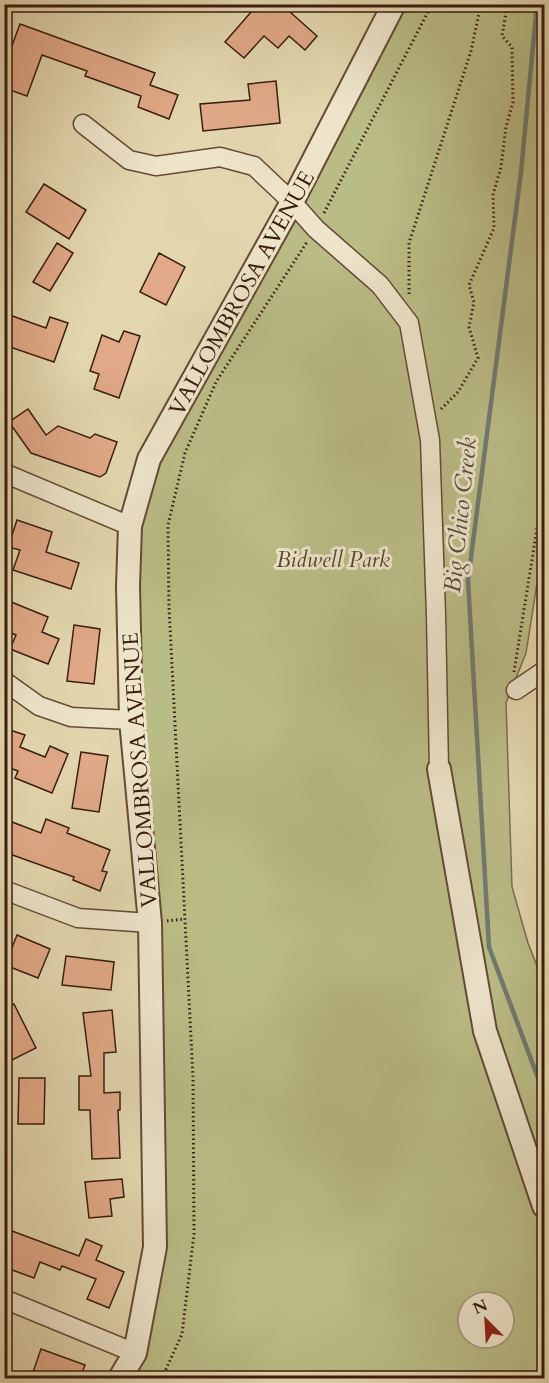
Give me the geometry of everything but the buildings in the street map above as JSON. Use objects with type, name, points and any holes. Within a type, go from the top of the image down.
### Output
[{"type":"street","name":"VALLOMBROSA AVENUE","points":[[120,1378],[135,1353],[155,1247],[150,922],[131,720],[128,586],[130,526],[149,459],[292,202],[389,6]]},
{"type":"street","points":[[82,124],[129,160],[156,166],[220,157],[254,166],[292,202],[316,229],[380,285],[409,323],[430,440],[436,604],[438,770],[485,1031],[544,1206]]},
{"type":"street","points":[[4,473],[130,526]]},
{"type":"street","points":[[516,690],[544,671]]},
{"type":"street","points":[[4,681],[39,706],[71,717],[131,720]]},
{"type":"street","points":[[4,890],[78,918],[150,922]]},
{"type":"street","points":[[4,1299],[135,1353]]},
{"type":"path","points":[[162,1378],[182,1334],[194,1234],[193,1077],[169,607],[168,525],[185,453],[216,382],[316,229],[432,4]]},
{"type":"path","points":[[409,323],[409,243],[471,51],[481,4]]},
{"type":"path","points":[[427,423],[458,392],[478,358],[469,327],[474,302],[469,285],[494,228],[493,195],[501,167],[506,127],[513,102],[513,47],[502,36],[507,7],[505,4]]},
{"type":"path","points":[[516,690],[514,671],[544,485]]},
{"type":"green space","name":"Bidwell Park","points":[[394,5],[544,5],[544,539],[526,653],[506,703],[512,887],[528,943],[544,984],[544,1378],[121,1378],[155,1247],[128,586],[149,459]]},
{"type":"waterway","name":"Big Chico Creek","points":[[537,4],[521,172],[468,580],[489,947],[544,1094]]}]
